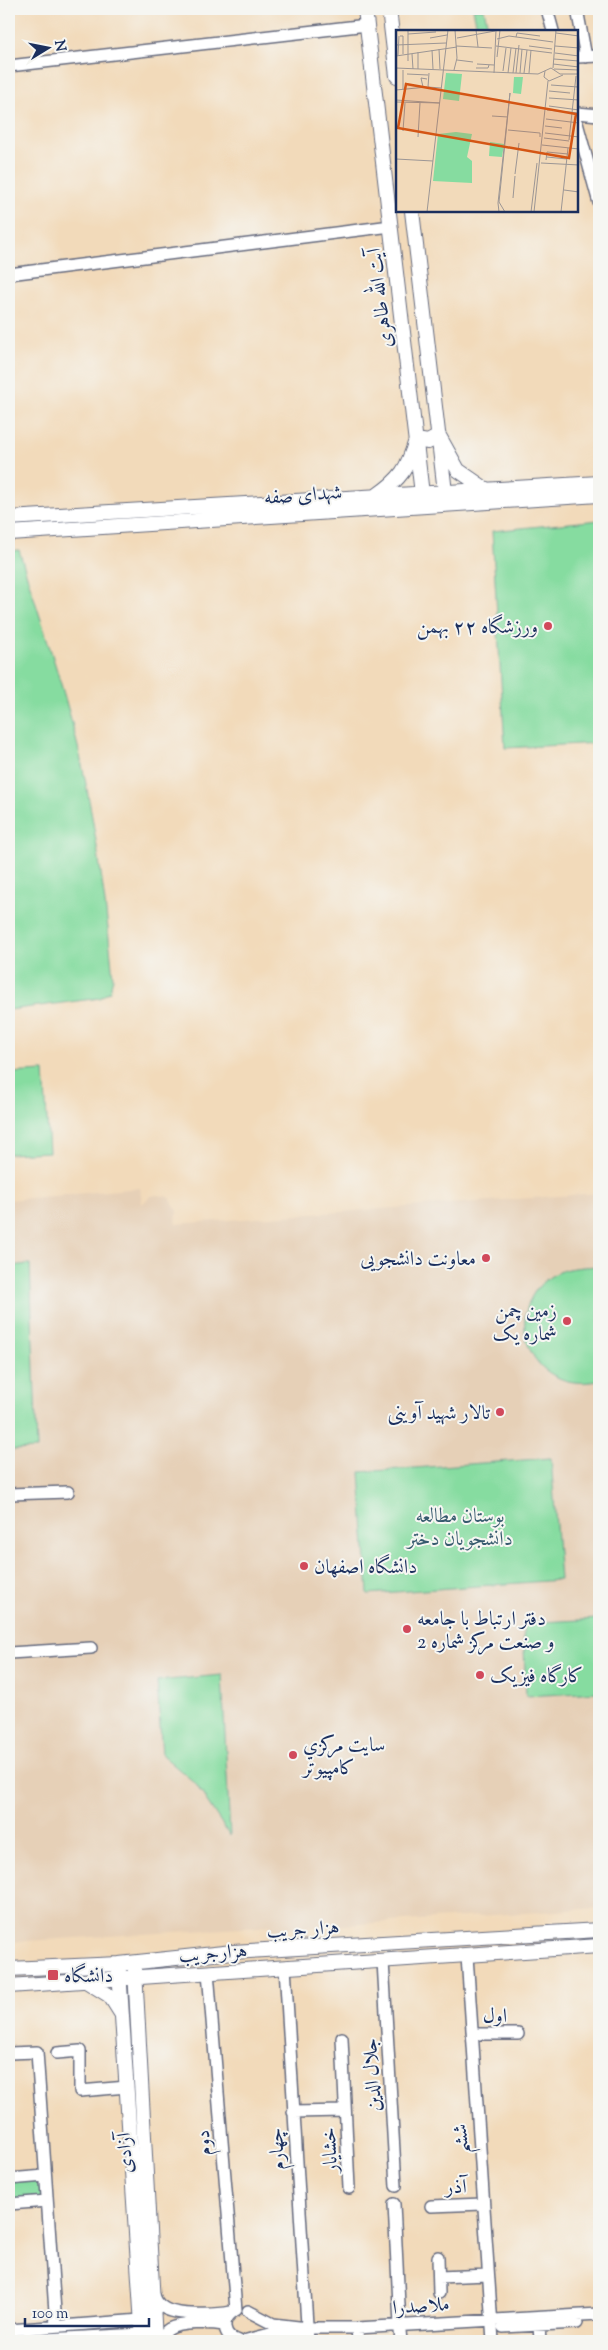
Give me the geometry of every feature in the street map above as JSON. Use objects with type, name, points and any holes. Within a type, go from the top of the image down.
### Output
[{"type":"main road","name":"آیت الله طاهری","points":[[365,9],[422,494]]},
{"type":"main road","points":[[389,9],[396,68]]},
{"type":"main road","points":[[412,212],[445,492],[434,505],[422,494]]},
{"type":"main road","points":[[375,496],[397,482],[409,462],[416,440],[428,442],[439,436]]},
{"type":"main road","points":[[439,436],[458,470],[487,490]]},
{"type":"main road","name":"شهدای صفه","points":[[9,518],[599,483]]},
{"type":"main road","name":"شهدای صفه","points":[[9,533],[599,495]]},
{"type":"main road","name":"هزار جریب","points":[[9,1969],[119,1964],[233,1952],[599,1930]]},
{"type":"main road","points":[[459,1938],[464,1956]]},
{"type":"main road","name":"هزارجریب","points":[[9,1986],[599,1947]]},
{"type":"main road","name":"آزادی","points":[[134,1963],[136,1978],[142,2332]]},
{"type":"main road","name":"آزادی","points":[[119,1964],[127,2087],[151,2282],[155,2341]]},
{"type":"main road","points":[[85,1981],[110,1996],[123,2015]]},
{"type":"street","points":[[547,9],[553,30]]},
{"type":"street","points":[[578,9],[582,57],[599,56]]},
{"type":"street","points":[[9,66],[367,25]]},
{"type":"street","points":[[578,113],[599,115]]},
{"type":"street","points":[[578,128],[599,203]]},
{"type":"street","points":[[9,274],[391,226]]},
{"type":"street","points":[[9,1494],[68,1492]]},
{"type":"street","points":[[9,1653],[91,1648]]},
{"type":"street","name":"ششم","points":[[464,1956],[472,2034],[493,2341]]},
{"type":"street","name":"جلال الدین","points":[[383,1962],[396,2186]]},
{"type":"street","name":"چهارم","points":[[285,1967],[307,2335]]},
{"type":"street","name":"دوم","points":[[208,1972],[238,2311]]},
{"type":"street","name":"اول","points":[[472,2034],[518,2034]]},
{"type":"street","name":"خشایار","points":[[342,2038],[349,2188]]},
{"type":"street","points":[[57,2053],[80,2051],[80,2091],[127,2087]]},
{"type":"street","points":[[9,2053],[37,2052],[56,2326]]},
{"type":"street","name":"خشایار","points":[[293,2112],[345,2111]]},
{"type":"street","points":[[9,2178],[45,2176]]},
{"type":"street","points":[[9,2204],[47,2201]]},
{"type":"street","points":[[394,2204],[401,2333]]},
{"type":"street","name":"آذر","points":[[431,2206],[483,2204]]},
{"type":"street","points":[[438,2257],[439,2293]]},
{"type":"street","points":[[439,2278],[488,2275]]},
{"type":"street","points":[[151,2282],[156,2301],[165,2309],[198,2314],[238,2311],[255,2319],[256,2328],[254,2334],[242,2341],[229,2336],[224,2326],[227,2316],[238,2311]]},
{"type":"street","name":"ملاصدرا","points":[[238,2311],[307,2335]]},
{"type":"street","name":"ملاصدرا","points":[[242,2341],[270,2334],[401,2333],[599,2314]]},
{"type":"street","name":"ملاصدرا","points":[[492,2323],[539,2326],[599,2322]]},
{"type":"street","points":[[160,2341],[170,2328],[178,2326],[211,2324],[224,2326]]},
{"type":"street","points":[[11,2338],[56,2326],[142,2332]]},
{"type":"street","points":[[539,2326],[540,2341]]},
{"type":"street","points":[[11,2338],[82,2339],[142,2332]]},
{"type":"shaded area","name":"دانشگاه اصفهان","points":[[140,1188],[142,1204],[151,1196],[165,1196],[171,1199],[177,1211],[176,1224],[599,1193],[599,1908],[271,1930],[270,1925],[9,1942],[9,1200]]},
{"type":"green space","points":[[473,9],[484,9],[489,30],[478,30]]},
{"type":"green space","name":"ورزشگاه ۲۲ بهمن","points":[[599,520],[599,743],[505,748],[492,531]]},
{"type":"green space","points":[[19,550],[64,693],[79,750],[98,853],[113,978],[110,991],[100,998],[9,1010],[9,551]]},
{"type":"green space","points":[[44,1071],[49,1152],[9,1154],[9,1073]]},
{"type":"green space","points":[[30,1264],[37,1449],[9,1450],[9,1266]]},
{"type":"green space","name":"زمین چمن شماره یک","points":[[599,1266],[599,1381],[568,1381],[557,1377],[543,1368],[533,1355],[527,1341],[525,1325],[527,1309],[533,1295],[543,1282],[557,1273],[572,1268]]},
{"type":"green space","name":"بوستان مطالعه دانشجویان دختر","points":[[551,1458],[560,1580],[368,1594],[360,1472]]},
{"type":"green space","points":[[599,1619],[599,1692],[526,1696],[523,1623]]},
{"type":"green space","points":[[222,1675],[230,1836],[195,1783],[162,1755],[157,1681]]},
{"type":"green space","points":[[45,2176],[47,2201],[9,2204],[9,2179]]},
{"type":"place","name":"ورزشگاه ۲۲ بهمن","points":[[548,626]]},
{"type":"place","name":"معاونت دانشجویی","points":[[486,1258]]},
{"type":"place","name":"زمین چمن شماره یک","points":[[567,1321]]},
{"type":"place","name":"تالار شهید آوینی","points":[[500,1412]]},
{"type":"place","name":"دانشگاه اصفهان","points":[[304,1566]]},
{"type":"place","name":"دفتر ارتباط با جامعه و صنعت مرکز شماره 2","points":[[407,1629]]},
{"type":"place","name":"کارگاه فیزیک","points":[[480,1675]]},
{"type":"place","name":"سايت مرکزي کامپيوتر","points":[[293,1755]]},
{"type":"place","name":"دانشگاه","points":[[53,1975]]}]
